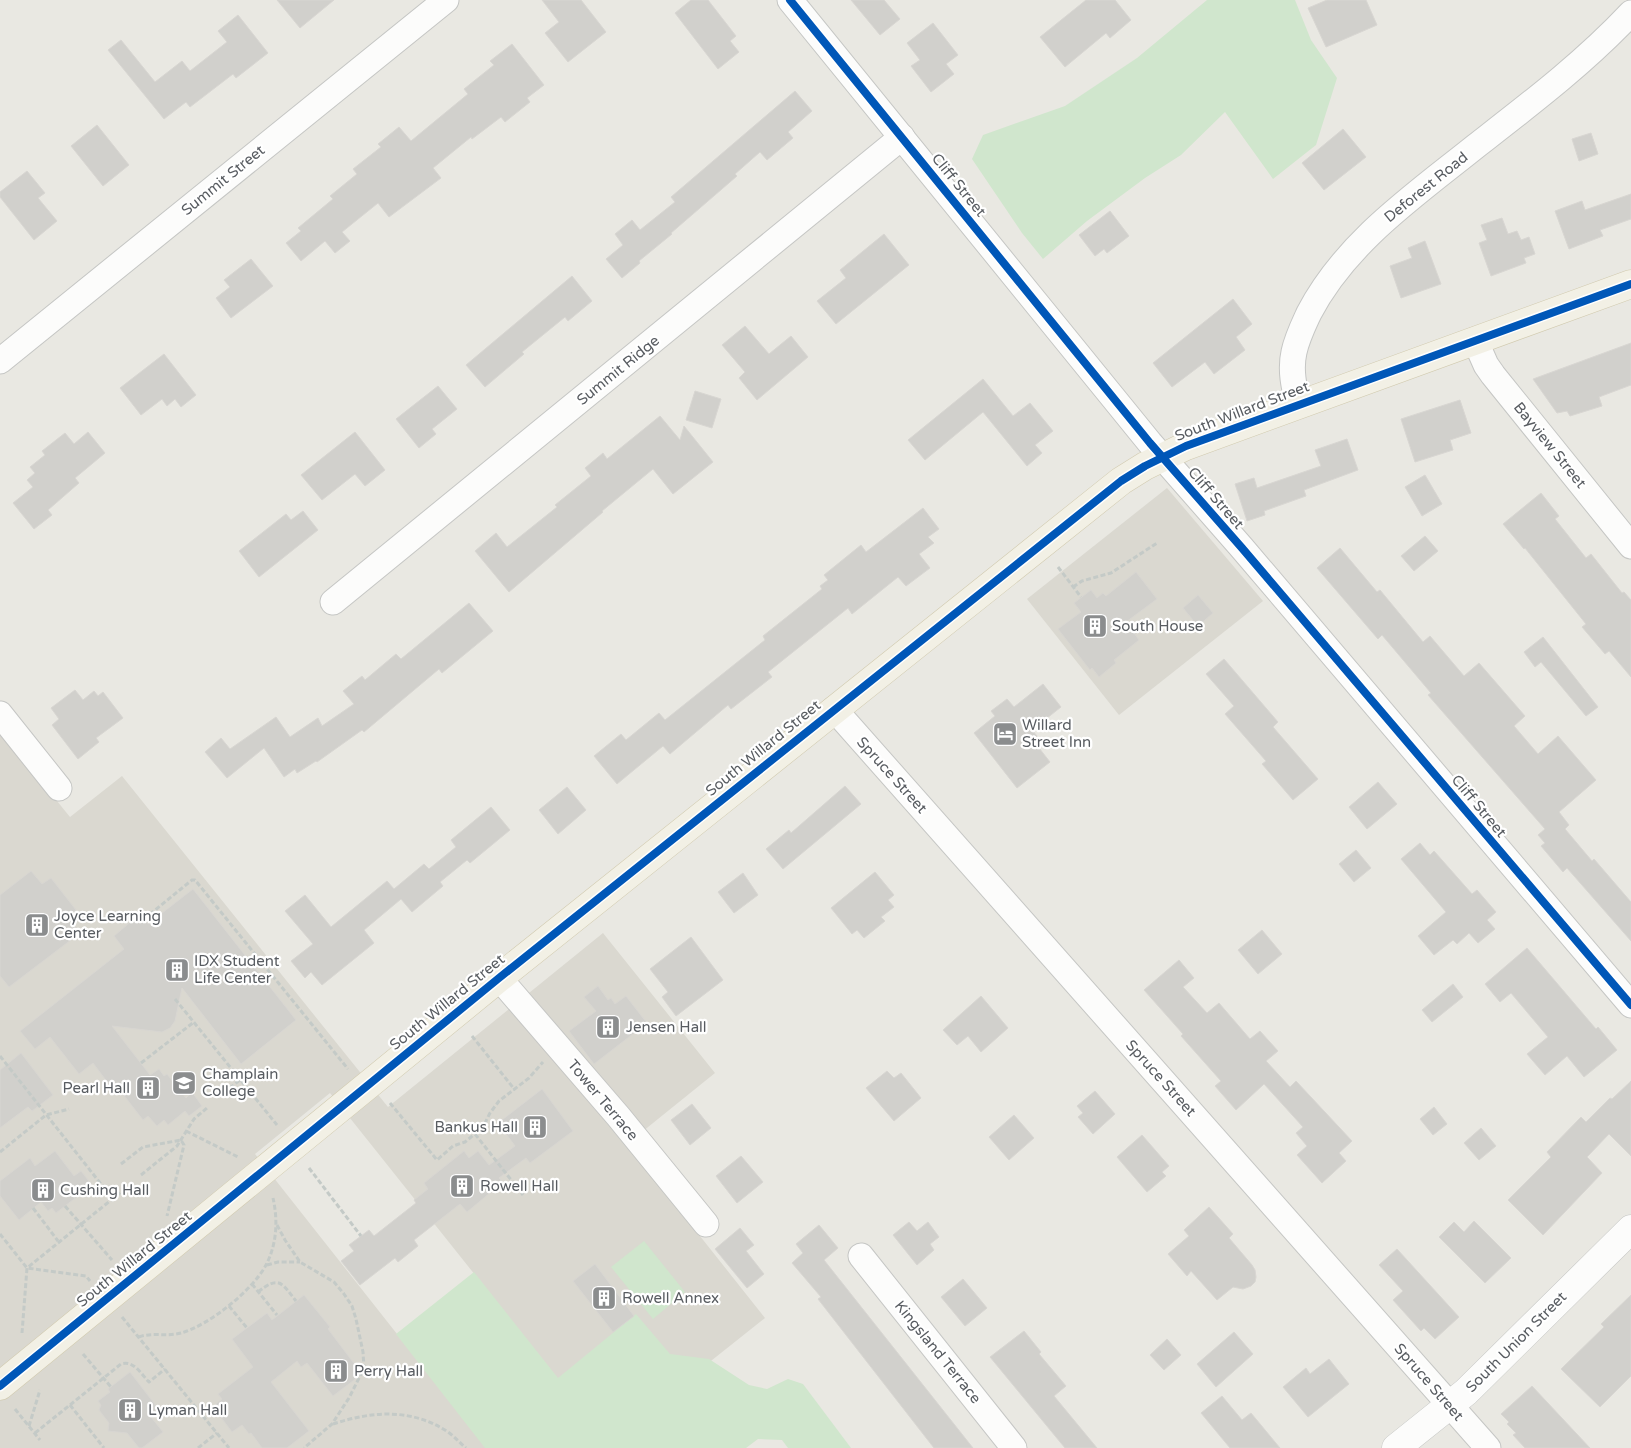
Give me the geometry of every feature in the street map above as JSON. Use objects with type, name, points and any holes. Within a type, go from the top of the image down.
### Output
[{"type":"main road","name":"South Willard Street","points":[[0,1386],[499,978],[1121,481],[1162,456],[1298,404],[1631,284]]},
{"type":"main road","name":"South Union Street","points":[[1396,1448],[1466,1392],[1631,1228]]},
{"type":"street","name":"Summit Street","points":[[0,361],[446,0]]},
{"type":"street","name":"Cliff Street","points":[[790,0],[1162,456],[1631,1005]]},
{"type":"street","name":"Deforest Road","points":[[1298,404],[1292,366],[1300,332],[1323,290],[1344,262],[1382,222],[1572,70],[1631,13]]},
{"type":"street","name":"Summit Ridge","points":[[333,602],[902,137]]},
{"type":"street","name":"Bayview Street","points":[[1475,340],[1486,365],[1493,375],[1631,546]]},
{"type":"street","name":"Spruce Street","points":[[834,709],[1488,1448]]},
{"type":"street","points":[[0,714],[59,788]]},
{"type":"street","name":"Tower Terrace","points":[[499,978],[618,1116],[706,1224]]},
{"type":"street","name":"Kingsland Terrace","points":[[861,1256],[1014,1448]]},
{"type":"path","points":[[1073,587],[1082,582],[1111,573],[1157,543]]},
{"type":"path","points":[[1058,567],[1081,597]]},
{"type":"path","points":[[144,919],[192,880],[195,880],[348,1069]]},
{"type":"path","points":[[175,999],[277,1125]]},
{"type":"path","points":[[141,1063],[194,1022]]},
{"type":"path","points":[[472,1036],[515,1090]]},
{"type":"path","points":[[0,1056],[112,1198]]},
{"type":"path","points":[[390,1103],[437,1160],[453,1146],[465,1142],[483,1128],[490,1113],[499,1101],[529,1078],[539,1065],[549,1057]]},
{"type":"path","points":[[224,1093],[241,1079]]},
{"type":"path","points":[[141,1175],[177,1146],[194,1119],[207,1108]]},
{"type":"path","points":[[0,1152],[46,1115],[70,1109]]},
{"type":"path","points":[[186,1131],[238,1157]]},
{"type":"path","points":[[475,1134],[523,1195]]},
{"type":"path","points":[[122,1164],[143,1147],[181,1140]]},
{"type":"path","points":[[166,1216],[184,1145],[181,1140]]},
{"type":"path","points":[[309,1168],[361,1236]]},
{"type":"path","points":[[27,1268],[121,1192]]},
{"type":"path","points":[[273,1198],[277,1225],[300,1262],[334,1282],[352,1306],[363,1352],[364,1368],[361,1378],[332,1424],[304,1448]]},
{"type":"path","points":[[65,1206],[112,1260]]},
{"type":"path","points":[[33,1208],[58,1242]]},
{"type":"path","points":[[139,1337],[180,1333],[208,1320],[229,1306],[252,1284],[266,1266],[277,1225]]},
{"type":"path","points":[[0,1234],[27,1268],[22,1333]]},
{"type":"path","points":[[266,1266],[278,1262],[300,1262]]},
{"type":"path","points":[[27,1268],[86,1276],[89,1279]]},
{"type":"path","points":[[258,1292],[274,1281],[279,1282],[283,1284],[296,1301]]},
{"type":"path","points":[[252,1284],[277,1315]]},
{"type":"path","points":[[229,1306],[246,1328]]},
{"type":"path","points":[[119,1314],[229,1448]]},
{"type":"path","points":[[83,1354],[111,1387]]},
{"type":"path","points":[[35,1433],[122,1364],[127,1362],[133,1364],[149,1382],[165,1369]]},
{"type":"path","points":[[29,1426],[40,1390]]},
{"type":"path","points":[[70,1405],[104,1448]]},
{"type":"path","points":[[16,1409],[40,1440]]},
{"type":"path","points":[[332,1424],[354,1417],[397,1414],[422,1419],[448,1432],[466,1448]]},
{"type":"path","points":[[198,1448],[217,1433]]},
{"type":"shaded area","points":[[1167,488],[1263,601],[1119,715],[1027,599]]},
{"type":"shaded area","name":"Champlain College","points":[[0,731],[70,817],[122,776],[388,1107],[603,933],[715,1073],[627,1144],[765,1318],[687,1380],[558,1379],[330,1093],[255,1154],[487,1448],[0,1448]]},
{"type":"green space","points":[[1207,0],[1295,0],[1311,40],[1337,78],[1316,145],[1273,179],[1225,112],[1181,155],[1145,178],[1087,221],[1043,259],[1022,233],[972,159],[983,135],[1065,106],[1137,58]]},
{"type":"green space","points":[[644,1241],[685,1292],[653,1319],[611,1267]]},
{"type":"green space","points":[[474,1272],[558,1378],[636,1314],[670,1354],[709,1359],[749,1385],[767,1389],[788,1379],[803,1384],[851,1448],[788,1448],[782,1440],[758,1439],[746,1448],[485,1448],[396,1334]]},
{"type":"building","points":[[277,0],[334,0],[300,28]]},
{"type":"building","points":[[542,0],[581,0],[606,32],[568,62],[545,33],[559,22]]},
{"type":"building","points":[[691,0],[708,0],[736,36],[730,41],[739,52],[718,69],[675,13]]},
{"type":"building","points":[[851,0],[884,0],[900,19],[880,35]]},
{"type":"building","points":[[1086,0],[1115,0],[1131,20],[1110,38],[1106,33],[1065,67],[1040,37]]},
{"type":"building","points":[[1327,0],[1366,0],[1377,25],[1326,47],[1308,8]]},
{"type":"building","points":[[238,15],[268,53],[236,78],[233,74],[190,107],[186,102],[164,119],[108,50],[121,40],[155,82],[182,61],[190,71],[227,42],[218,31]]},
{"type":"building","points":[[933,23],[958,55],[946,64],[954,74],[931,92],[911,66],[920,60],[907,43]]},
{"type":"building","points":[[512,44],[544,85],[527,98],[530,102],[505,122],[501,117],[472,139],[471,137],[433,168],[441,178],[389,217],[378,203],[342,232],[350,241],[335,253],[325,241],[301,261],[286,243],[301,231],[298,228],[333,199],[330,196],[357,174],[353,169],[381,147],[378,144],[399,127],[411,141],[468,94],[464,89],[494,65],[490,61]]},
{"type":"building","points":[[795,91],[812,111],[788,132],[793,138],[767,160],[760,152],[735,174],[737,176],[622,278],[606,259],[623,245],[615,234],[632,220],[640,230],[675,202],[671,197]]},
{"type":"building","points":[[97,125],[129,165],[103,186],[71,146]]},
{"type":"building","points":[[1343,129],[1366,157],[1324,190],[1302,163]]},
{"type":"building","points":[[1591,133],[1598,154],[1579,161],[1572,139]]},
{"type":"building","points":[[27,171],[45,193],[38,198],[57,221],[34,240],[0,197],[0,192]]},
{"type":"building","points":[[1631,194],[1631,219],[1600,230],[1603,236],[1569,249],[1555,211],[1582,201],[1585,210]]},
{"type":"building","points":[[1110,211],[1129,236],[1107,253],[1104,249],[1095,256],[1079,235]]},
{"type":"building","points":[[1502,218],[1508,234],[1517,231],[1521,240],[1529,237],[1535,254],[1524,258],[1526,263],[1491,276],[1479,243],[1487,240],[1481,225]]},
{"type":"building","points":[[884,234],[909,265],[836,324],[817,301],[846,278],[840,270]]},
{"type":"building","points":[[1425,241],[1441,284],[1401,298],[1390,266],[1412,258],[1408,248]]},
{"type":"building","points":[[251,259],[273,286],[231,318],[216,298],[230,287],[224,280]]},
{"type":"building","points":[[572,276],[592,301],[568,321],[565,317],[522,352],[524,354],[485,387],[466,365]]},
{"type":"building","points":[[1233,299],[1252,324],[1236,337],[1245,350],[1214,374],[1205,362],[1172,387],[1153,363]]},
{"type":"building","points":[[745,326],[769,354],[791,336],[808,357],[757,400],[739,378],[745,372],[722,345]]},
{"type":"building","points":[[1631,343],[1631,385],[1599,397],[1602,406],[1570,416],[1567,411],[1557,413],[1533,379]]},
{"type":"building","points":[[164,354],[196,395],[181,407],[175,399],[167,406],[162,399],[141,415],[120,388]]},
{"type":"building","points":[[983,379],[1013,416],[1030,403],[1053,431],[1035,445],[1042,453],[1027,466],[983,412],[925,460],[908,440]]},
{"type":"building","points":[[438,386],[457,409],[432,429],[436,434],[419,448],[396,419]]},
{"type":"building","points":[[695,391],[721,399],[712,428],[686,420]]},
{"type":"building","points":[[1460,400],[1471,433],[1450,440],[1453,450],[1415,462],[1401,419]]},
{"type":"building","points":[[660,416],[680,440],[684,426],[713,462],[673,494],[653,469],[509,592],[475,551],[496,533],[507,547],[557,507],[555,505],[591,476],[585,468],[603,453],[607,459]]},
{"type":"building","points":[[88,432],[105,453],[75,478],[79,483],[48,510],[52,515],[34,529],[13,503],[33,487],[27,480],[35,473],[30,467],[45,455],[42,451],[65,433],[74,444]]},
{"type":"building","points":[[355,432],[385,470],[365,486],[355,474],[322,500],[301,475]]},
{"type":"building","points":[[1347,439],[1358,470],[1304,490],[1306,496],[1264,511],[1265,515],[1247,521],[1235,484],[1254,478],[1257,488],[1321,466],[1315,450]]},
{"type":"building","points":[[1425,475],[1442,504],[1422,516],[1405,487]]},
{"type":"building","points":[[1541,493],[1559,516],[1555,519],[1586,558],[1591,554],[1622,593],[1624,592],[1631,600],[1631,677],[1609,651],[1605,654],[1582,627],[1586,624],[1525,548],[1503,524]]},
{"type":"building","points":[[923,508],[939,529],[928,537],[934,543],[919,554],[930,568],[906,586],[898,577],[852,614],[848,608],[768,672],[772,677],[731,709],[728,705],[670,754],[663,746],[617,784],[594,756],[621,734],[626,740],[659,713],[665,720],[765,640],[763,636],[822,589],[820,586],[828,580],[824,575],[861,545],[866,552]]},
{"type":"building","points":[[303,511],[318,530],[259,577],[239,551],[286,514],[291,520]]},
{"type":"building","points":[[1425,536],[1438,551],[1414,571],[1401,556]]},
{"type":"building","points":[[1340,548],[1377,592],[1380,590],[1423,642],[1430,636],[1464,676],[1479,663],[1525,716],[1514,726],[1538,754],[1558,736],[1596,780],[1559,812],[1569,825],[1565,829],[1631,902],[1631,941],[1567,868],[1563,872],[1541,846],[1545,843],[1538,835],[1545,829],[1428,695],[1431,693],[1382,635],[1378,639],[1317,568]]},
{"type":"building","name":"South House","points":[[1136,572],[1157,599],[1126,622],[1139,640],[1114,660],[1116,663],[1099,677],[1092,668],[1090,670],[1058,629],[1081,612],[1074,603],[1091,590],[1097,598],[1103,593],[1106,596]]},
{"type":"building","points":[[1198,595],[1213,613],[1198,626],[1183,608]]},
{"type":"building","points":[[469,603],[493,631],[442,673],[439,669],[364,732],[362,730],[317,762],[297,773],[295,769],[284,777],[264,748],[227,778],[205,752],[221,738],[230,749],[276,717],[290,737],[318,718],[322,726],[354,704],[343,691],[362,676],[365,680],[396,654],[401,659]]},
{"type":"building","points":[[1543,637],[1598,707],[1586,716],[1541,662],[1535,667],[1524,652]]},
{"type":"building","points":[[1224,659],[1278,722],[1273,727],[1318,779],[1293,800],[1262,764],[1266,761],[1225,714],[1234,706],[1206,674]]},
{"type":"building","name":"Willard Street Inn","points":[[1043,684],[1061,707],[1032,730],[1037,736],[1032,739],[1050,762],[1017,788],[974,733],[995,716],[991,711],[1007,699],[1014,707]]},
{"type":"building","points":[[75,690],[83,700],[94,691],[98,696],[103,692],[123,718],[96,738],[99,742],[78,759],[52,725],[59,719],[51,708]]},
{"type":"building","points":[[1378,782],[1397,804],[1367,829],[1349,807]]},
{"type":"building","points":[[845,786],[861,804],[783,869],[766,849],[789,830],[791,833]]},
{"type":"building","points":[[567,787],[586,810],[558,834],[539,810]]},
{"type":"building","points":[[491,807],[510,830],[470,863],[467,860],[440,882],[443,886],[412,912],[401,899],[364,930],[374,943],[322,985],[311,972],[305,978],[291,961],[313,944],[285,911],[305,895],[331,927],[387,881],[394,889],[424,864],[429,869],[456,847],[451,840]]},
{"type":"building","points":[[1420,843],[1430,855],[1434,851],[1472,894],[1477,890],[1496,912],[1487,920],[1495,929],[1478,943],[1469,933],[1457,944],[1453,940],[1434,955],[1418,936],[1446,912],[1401,859]]},
{"type":"building","points":[[1356,850],[1371,868],[1354,882],[1339,864]]},
{"type":"building","name":"Joyce Learning Center","points":[[31,871],[42,884],[51,878],[76,910],[68,917],[80,933],[9,987],[0,976],[0,895]]},
{"type":"building","points":[[875,872],[894,895],[888,900],[894,907],[881,917],[885,921],[864,938],[857,930],[852,934],[831,908]]},
{"type":"building","points":[[743,873],[758,895],[734,913],[718,892]]},
{"type":"building","name":"IDX Student Life Center","points":[[193,889],[296,1020],[241,1064],[182,988],[175,1021],[170,1028],[162,1032],[112,1026],[150,1075],[159,1069],[164,1076],[167,1074],[186,1098],[192,1092],[202,1106],[189,1116],[185,1111],[168,1125],[164,1120],[157,1126],[148,1116],[143,1120],[112,1080],[108,1083],[93,1063],[79,1074],[50,1037],[35,1049],[20,1031],[124,949],[114,936],[140,914],[148,924]]},
{"type":"building","points":[[1262,930],[1282,954],[1258,974],[1238,950]]},
{"type":"building","points":[[691,937],[723,980],[676,1016],[662,997],[668,992],[650,969]]},
{"type":"building","points":[[1527,948],[1596,1029],[1598,1027],[1617,1050],[1584,1077],[1567,1056],[1545,1075],[1527,1054],[1548,1037],[1511,993],[1500,1002],[1485,984]]},
{"type":"building","points":[[1179,960],[1194,978],[1183,987],[1207,1013],[1219,1003],[1250,1039],[1260,1031],[1278,1051],[1266,1061],[1290,1087],[1296,1081],[1352,1141],[1339,1153],[1346,1161],[1322,1183],[1297,1155],[1307,1146],[1296,1133],[1303,1127],[1264,1084],[1236,1110],[1215,1086],[1221,1081],[1144,990]]},
{"type":"building","points":[[1453,984],[1463,997],[1432,1022],[1422,1010]]},
{"type":"building","name":"Jensen Hall","points":[[598,986],[608,1000],[611,998],[615,1004],[626,996],[647,1023],[594,1064],[569,1031],[596,1011],[584,997]]},
{"type":"building","points":[[981,996],[1008,1028],[981,1052],[968,1036],[957,1045],[943,1030]]},
{"type":"building","points":[[21,1053],[53,1095],[32,1111],[28,1107],[0,1128],[0,1070]]},
{"type":"building","points":[[887,1071],[894,1078],[901,1073],[921,1098],[894,1121],[866,1088]]},
{"type":"building","points":[[1631,1081],[1631,1156],[1609,1134],[1587,1157],[1602,1173],[1543,1235],[1508,1200],[1551,1157],[1547,1152],[1581,1117],[1586,1122],[1610,1098],[1612,1099]]},
{"type":"building","points":[[542,1089],[573,1131],[530,1163],[526,1158],[499,1178],[503,1182],[467,1212],[460,1204],[414,1240],[418,1246],[398,1262],[395,1258],[360,1285],[341,1261],[354,1251],[349,1245],[369,1230],[374,1236],[416,1203],[414,1200],[428,1189],[424,1183],[464,1151],[469,1158],[478,1151],[489,1165],[515,1146],[498,1123]]},
{"type":"building","points":[[1095,1091],[1115,1114],[1093,1134],[1078,1117],[1083,1113],[1077,1106]]},
{"type":"building","points":[[692,1104],[711,1128],[690,1145],[671,1120]]},
{"type":"building","points":[[1434,1107],[1447,1124],[1433,1135],[1420,1119]]},
{"type":"building","points":[[1014,1115],[1034,1138],[1009,1160],[989,1137]]},
{"type":"building","points":[[1481,1128],[1496,1146],[1479,1160],[1464,1143]]},
{"type":"building","points":[[1142,1135],[1169,1166],[1162,1172],[1166,1176],[1147,1192],[1117,1157]]},
{"type":"building","name":"Cushing Hall","points":[[55,1151],[74,1176],[81,1171],[92,1185],[56,1213],[52,1208],[48,1211],[41,1202],[19,1220],[0,1196],[0,1181],[30,1158],[35,1166]]},
{"type":"building","points":[[741,1156],[763,1182],[737,1203],[716,1176]]},
{"type":"building","points":[[1209,1207],[1233,1234],[1229,1238],[1252,1265],[1256,1277],[1255,1282],[1251,1286],[1243,1289],[1233,1287],[1217,1300],[1191,1271],[1187,1276],[1168,1254],[1189,1236],[1184,1230]]},
{"type":"building","points":[[1474,1221],[1511,1258],[1485,1283],[1439,1237],[1454,1222],[1464,1232]]},
{"type":"building","points":[[909,1222],[917,1231],[928,1222],[939,1237],[930,1244],[934,1250],[917,1265],[893,1235]]},
{"type":"building","points":[[819,1225],[838,1248],[824,1260],[973,1448],[934,1448],[818,1299],[821,1297],[792,1263],[803,1253],[796,1244]]},
{"type":"building","points":[[740,1228],[754,1245],[746,1251],[764,1274],[747,1288],[715,1249]]},
{"type":"building","points":[[1397,1249],[1459,1317],[1435,1339],[1424,1328],[1421,1331],[1393,1300],[1403,1291],[1379,1265]]},
{"type":"building","name":"Rowell Annex","points":[[595,1264],[634,1316],[613,1332],[573,1281]]},
{"type":"building","points":[[963,1279],[987,1308],[965,1326],[941,1297]]},
{"type":"building","name":"Perry Hall","points":[[304,1295],[330,1327],[328,1329],[362,1374],[333,1396],[307,1363],[301,1367],[297,1361],[271,1382],[309,1431],[287,1448],[262,1448],[251,1433],[249,1434],[242,1425],[232,1432],[220,1416],[223,1414],[216,1404],[222,1399],[218,1394],[253,1367],[232,1339],[267,1313],[272,1320]]},
{"type":"building","points":[[1631,1295],[1631,1376],[1600,1407],[1561,1369],[1604,1327],[1601,1324]]},
{"type":"building","points":[[1024,1331],[1041,1352],[1039,1354],[1066,1386],[1054,1396],[1097,1448],[1065,1448],[990,1357]]},
{"type":"building","points":[[1234,1332],[1253,1354],[1216,1387],[1197,1364]]},
{"type":"building","points":[[1167,1339],[1181,1355],[1164,1370],[1150,1355]]},
{"type":"building","points":[[1329,1359],[1349,1384],[1308,1417],[1283,1387],[1306,1368],[1310,1374]]},
{"type":"building","name":"Lyman Hall","points":[[130,1372],[160,1411],[151,1417],[163,1432],[142,1448],[139,1448],[127,1433],[108,1431],[109,1423],[99,1410],[101,1405],[98,1401],[110,1392],[108,1389]]},
{"type":"building","points":[[1532,1386],[1590,1448],[1525,1448],[1513,1435],[1516,1433],[1501,1414]]},
{"type":"building","points":[[1222,1396],[1242,1420],[1251,1413],[1280,1448],[1230,1448],[1201,1413]]},
{"type":"cycle path","points":[[790,0],[1150,443],[1242,548],[1631,1005]]},
{"type":"cycle path","points":[[0,1386],[499,978],[1121,481],[1145,466],[1186,446],[1631,284]]},
{"type":"place","name":"South House","points":[[1095,626]]},
{"type":"place","name":"Willard Street Inn","points":[[1005,734]]},
{"type":"place","name":"Joyce Learning Center","points":[[37,925]]},
{"type":"place","name":"IDX Student Life Center","points":[[177,970]]},
{"type":"place","name":"Jensen Hall","points":[[608,1027]]},
{"type":"place","name":"Champlain College","points":[[184,1083]]},
{"type":"place","name":"Pearl Hall","points":[[148,1088]]},
{"type":"place","name":"Bankus Hall","points":[[535,1127]]},
{"type":"place","name":"Rowell Hall","points":[[462,1186]]},
{"type":"place","name":"Cushing Hall","points":[[43,1190]]},
{"type":"place","name":"Rowell Annex","points":[[604,1298]]},
{"type":"place","name":"Perry Hall","points":[[336,1371]]},
{"type":"place","name":"Lyman Hall","points":[[130,1410]]}]
